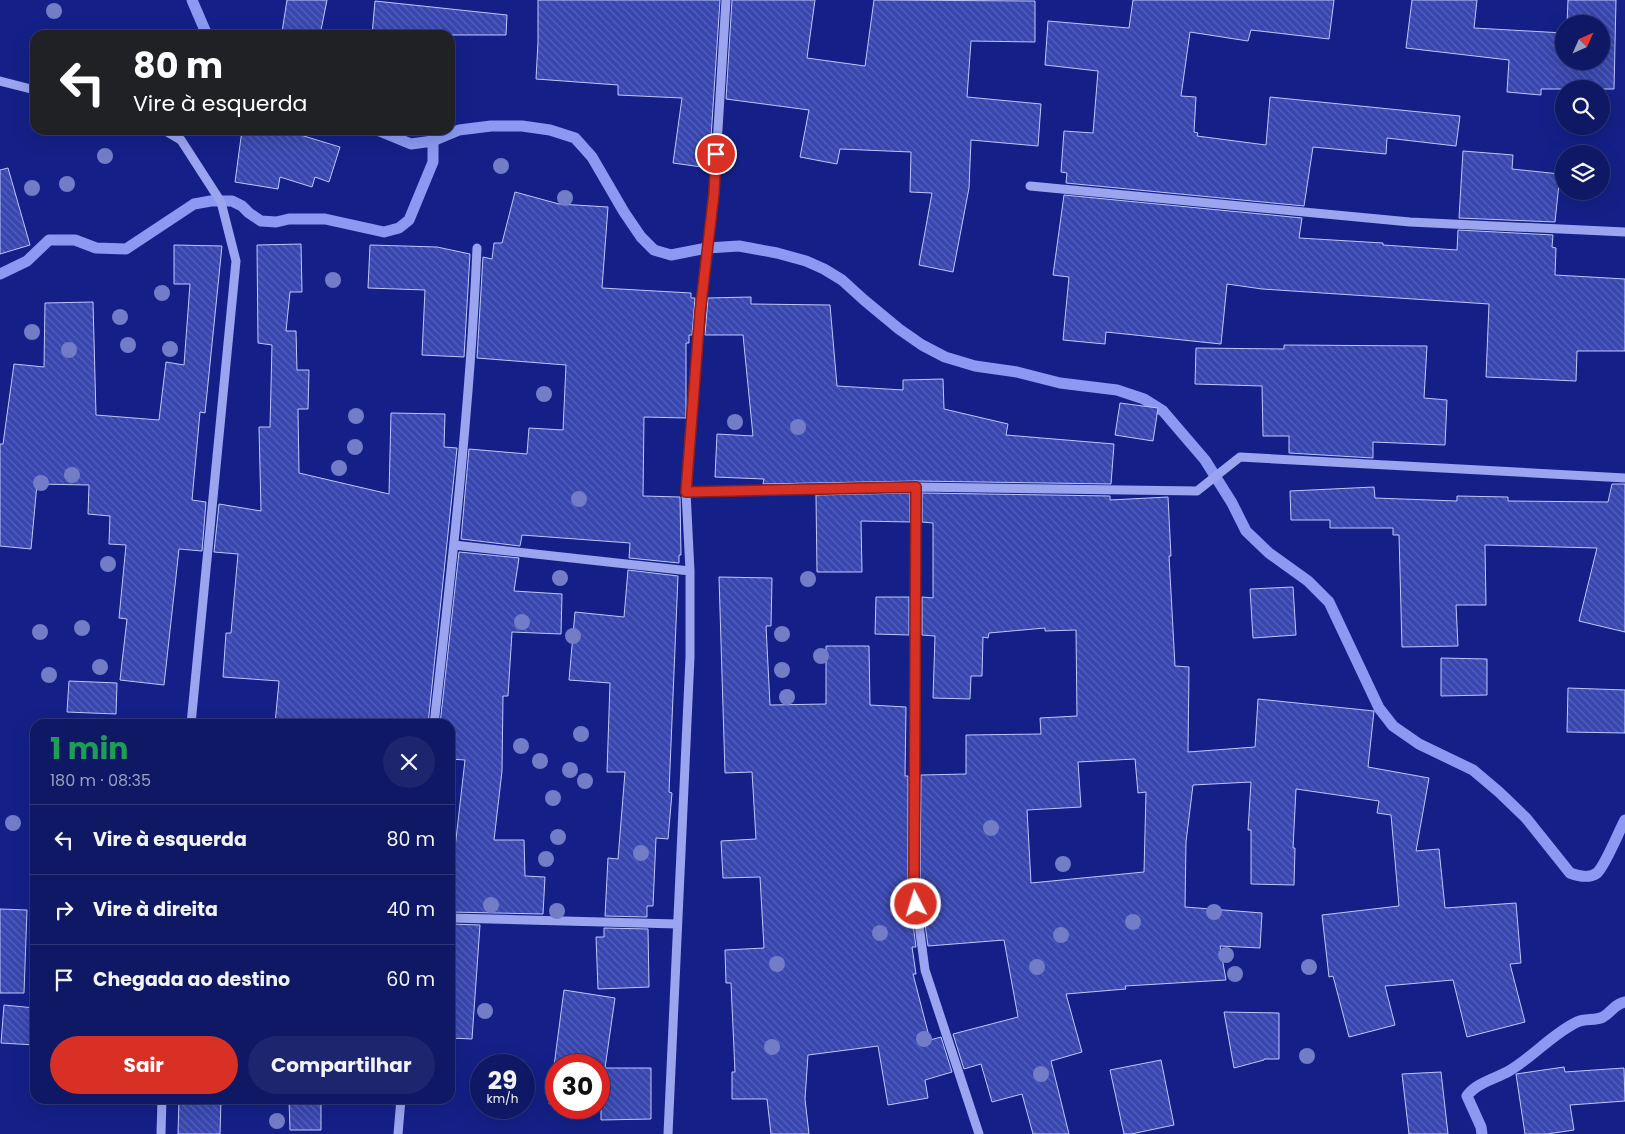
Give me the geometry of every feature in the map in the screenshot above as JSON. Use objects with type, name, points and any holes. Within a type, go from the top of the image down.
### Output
[{"type":"street","points":[[668,1134],[690,657],[690,571],[686,492],[700,313],[714,193],[726,0]]},
{"type":"street","points":[[0,81],[30,89]]},
{"type":"street","points":[[172,135],[180,140],[221,202],[236,261],[192,719]]},
{"type":"street","points":[[1030,186],[1410,222],[1625,232]]},
{"type":"street","points":[[435,719],[454,545],[474,310],[477,248]]},
{"type":"street","points":[[686,492],[916,487],[1197,491],[1240,457],[1625,478]]},
{"type":"street","points":[[916,487],[914,887],[925,970],[979,1134]]},
{"type":"street","points":[[454,545],[690,571]]},
{"type":"street","points":[[455,918],[677,924]]},
{"type":"street","points":[[161,1134],[162,1104]]},
{"type":"street","points":[[398,1134],[401,1104]]},
{"type":"building","points":[[287,0],[327,0],[321,30],[282,30]]},
{"type":"building","points":[[538,0],[720,0],[709,168],[673,163],[682,98],[618,95],[618,85],[536,79]]},
{"type":"building","points":[[732,0],[815,0],[807,58],[865,66],[874,0],[1035,1],[1035,42],[971,41],[967,97],[1041,104],[1038,146],[971,140],[969,188],[953,272],[919,265],[932,193],[910,192],[911,152],[840,149],[837,164],[800,157],[809,110],[726,99]]},
{"type":"building","points":[[1133,0],[1334,0],[1329,39],[1251,30],[1248,41],[1190,32],[1181,96],[1196,97],[1194,132],[1198,133],[1197,136],[1266,145],[1270,97],[1460,116],[1456,146],[1387,138],[1386,154],[1313,147],[1304,206],[1066,183],[1067,173],[1061,172],[1064,131],[1093,133],[1098,71],[1045,65],[1048,21],[1129,28]]},
{"type":"building","points":[[1412,0],[1477,0],[1474,28],[1555,32],[1555,70],[1610,70],[1610,15],[1567,15],[1568,0],[1616,0],[1614,89],[1610,89],[1610,80],[1555,80],[1555,89],[1541,89],[1541,95],[1507,92],[1509,60],[1406,48]]},
{"type":"building","points":[[375,1],[507,15],[506,35],[455,35],[455,30],[372,30]]},
{"type":"building","points":[[241,135],[300,135],[340,147],[329,182],[315,177],[312,187],[280,177],[278,189],[235,182]]},
{"type":"building","points":[[1463,151],[1513,155],[1512,169],[1555,173],[1555,200],[1557,200],[1555,222],[1459,218]]},
{"type":"building","points":[[8,168],[30,245],[0,254],[0,170]]},
{"type":"building","points":[[515,192],[559,204],[608,207],[602,288],[691,293],[691,298],[695,298],[692,335],[689,335],[689,343],[686,343],[686,418],[644,417],[643,496],[680,497],[681,555],[679,555],[679,563],[629,558],[630,543],[522,535],[520,546],[461,539],[469,449],[527,454],[529,428],[563,430],[566,365],[477,358],[483,257],[492,259],[494,243],[502,243]]},
{"type":"building","points":[[1064,195],[1302,218],[1299,238],[1383,243],[1383,245],[1457,250],[1458,230],[1553,235],[1552,247],[1556,248],[1555,275],[1625,279],[1625,351],[1577,351],[1576,381],[1486,377],[1489,304],[1262,289],[1227,284],[1221,344],[1106,332],[1105,344],[1063,340],[1069,277],[1053,275]]},
{"type":"building","points":[[301,244],[302,292],[290,292],[286,331],[296,331],[297,370],[309,370],[308,409],[298,409],[299,473],[389,494],[391,413],[445,414],[444,447],[457,448],[429,719],[275,719],[279,681],[223,677],[226,633],[231,633],[238,554],[214,552],[219,504],[261,511],[259,427],[270,427],[272,345],[258,343],[257,245]]},
{"type":"building","points":[[174,245],[222,246],[205,413],[200,412],[192,500],[206,502],[202,551],[179,549],[164,685],[120,680],[127,619],[119,618],[126,545],[109,544],[110,516],[88,514],[89,485],[37,484],[31,549],[0,546],[0,444],[3,444],[14,364],[44,367],[45,303],[93,302],[96,415],[159,420],[166,362],[184,365],[190,284],[174,284]]},
{"type":"building","points":[[370,245],[437,247],[470,254],[464,357],[422,355],[425,290],[368,288]]},
{"type":"building","points":[[751,297],[751,304],[830,305],[837,386],[903,390],[903,380],[943,379],[944,409],[1008,424],[1006,435],[1114,444],[1111,484],[916,481],[763,484],[764,479],[715,477],[717,434],[753,436],[743,335],[705,335],[708,298]]},
{"type":"building","points":[[1284,345],[1427,346],[1424,398],[1447,400],[1445,445],[1373,442],[1373,458],[1289,453],[1289,436],[1263,436],[1262,386],[1195,384],[1196,348],[1284,349]]},
{"type":"building","points":[[1120,403],[1158,408],[1153,441],[1115,435]]},
{"type":"building","points":[[1612,484],[1625,484],[1625,632],[1579,621],[1597,548],[1485,545],[1486,605],[1456,605],[1458,646],[1402,647],[1399,535],[1393,535],[1393,528],[1330,528],[1330,520],[1291,520],[1290,491],[1374,487],[1375,498],[1457,501],[1457,496],[1508,497],[1508,501],[1608,502]]},
{"type":"building","points":[[910,493],[910,522],[861,521],[862,572],[817,572],[816,495]]},
{"type":"building","points":[[922,493],[1110,496],[1110,500],[1168,497],[1175,666],[1189,667],[1188,752],[1255,747],[1258,699],[1374,711],[1368,767],[1429,778],[1416,851],[1439,849],[1445,908],[1516,903],[1521,963],[1510,964],[1525,1022],[1467,1037],[1453,980],[1385,986],[1395,1025],[1349,1037],[1333,976],[1329,977],[1322,915],[1399,906],[1391,815],[1377,813],[1379,801],[1296,789],[1293,848],[1295,848],[1294,885],[1251,884],[1251,830],[1248,830],[1251,782],[1193,785],[1186,842],[1185,907],[1262,913],[1260,948],[1220,946],[1226,980],[1125,986],[1126,989],[1066,994],[1082,1052],[1051,1061],[1069,1134],[1033,1134],[1022,1094],[992,1102],[981,1064],[964,1069],[953,1034],[1018,1017],[1004,940],[928,946],[920,887],[921,775],[966,774],[966,735],[1041,734],[1040,718],[1077,716],[1076,630],[1045,631],[1045,628],[989,633],[988,638],[983,637],[982,676],[971,676],[970,699],[933,698],[935,636],[922,635],[922,597],[933,598],[933,523],[922,522]],"holes":[[[1135,759],[1138,793],[1146,792],[1144,872],[1031,883],[1027,810],[1081,807],[1078,762]]]},
{"type":"building","points":[[459,552],[519,558],[514,591],[562,594],[561,634],[512,632],[508,696],[503,696],[502,771],[494,840],[524,840],[525,876],[545,877],[543,914],[455,912],[455,848],[465,760],[455,759],[455,719],[441,719]]},
{"type":"building","points":[[628,570],[678,576],[669,792],[672,793],[668,839],[656,838],[653,906],[647,906],[647,917],[605,916],[608,858],[618,859],[625,772],[607,772],[610,683],[569,680],[575,612],[624,617]]},
{"type":"building","points":[[719,577],[772,578],[771,626],[766,626],[770,705],[826,704],[826,646],[869,646],[870,705],[906,707],[905,776],[908,776],[908,887],[916,947],[912,947],[916,974],[913,974],[930,1040],[941,1037],[952,1072],[925,1080],[928,1098],[888,1105],[878,1046],[808,1055],[805,1099],[809,1134],[771,1134],[767,1099],[732,1099],[732,1072],[735,1072],[731,983],[726,983],[725,950],[764,948],[760,877],[723,878],[721,841],[756,839],[752,772],[725,773]]},
{"type":"building","points":[[1293,587],[1296,635],[1253,638],[1250,589]]},
{"type":"building","points":[[876,597],[909,597],[909,635],[875,634]]},
{"type":"building","points":[[1441,658],[1487,659],[1487,695],[1441,696]]},
{"type":"building","points":[[69,681],[117,683],[116,714],[67,712]]},
{"type":"building","points":[[1568,688],[1625,690],[1625,733],[1567,732]]},
{"type":"building","points":[[0,909],[27,910],[24,993],[0,993]]},
{"type":"building","points":[[455,924],[480,925],[472,1039],[455,1038]]},
{"type":"building","points":[[604,928],[648,929],[649,987],[598,989],[596,937],[604,937]]},
{"type":"building","points":[[564,990],[615,998],[607,1054],[556,1054]]},
{"type":"building","points":[[4,1005],[30,1008],[30,1045],[1,1043]]},
{"type":"building","points":[[1224,1012],[1279,1013],[1279,1059],[1264,1059],[1234,1068]]},
{"type":"building","points":[[1161,1060],[1174,1125],[1124,1134],[1110,1070]]},
{"type":"building","points":[[1564,1067],[1565,1072],[1624,1068],[1625,1101],[1570,1105],[1574,1130],[1547,1134],[1525,1134],[1516,1074]]},
{"type":"building","points":[[610,1068],[651,1068],[651,1119],[601,1120],[610,1119]]},
{"type":"building","points":[[1441,1072],[1448,1134],[1409,1134],[1402,1074]]},
{"type":"building","points":[[179,1104],[221,1104],[220,1134],[178,1134]]},
{"type":"building","points":[[289,1104],[321,1104],[321,1130],[290,1130]]},
{"type":"waterway","points":[[192,0],[205,30]]},
{"type":"waterway","points":[[455,132],[491,126],[522,126],[550,130],[575,138],[592,157],[641,237],[654,250],[671,255],[707,248],[739,246],[806,261],[842,280],[899,329],[922,345],[945,357],[975,366],[1017,372],[1060,383],[1117,390],[1144,399],[1163,411],[1205,460],[1232,503],[1246,531],[1269,553],[1308,581],[1329,602],[1379,708],[1393,726],[1419,744],[1473,770],[1526,818],[1570,873],[1580,876],[1597,873],[1608,856],[1625,820]]},
{"type":"waterway","points":[[389,135],[411,144],[433,141],[447,135]]},
{"type":"waterway","points":[[0,274],[27,261],[49,240],[75,240],[96,248],[126,249],[194,204],[211,201],[232,201],[242,206],[261,221],[325,219],[384,232],[399,228],[409,220],[433,162],[433,141]]},
{"type":"waterway","points":[[1482,1134],[1481,1127],[1467,1096],[1475,1088],[1518,1065],[1568,1027],[1580,1021],[1603,1017],[1618,1004],[1625,1002]]},
{"type":"route","points":[[716,154],[714,193],[700,313],[686,492],[916,487],[914,887],[916,904]]}]
